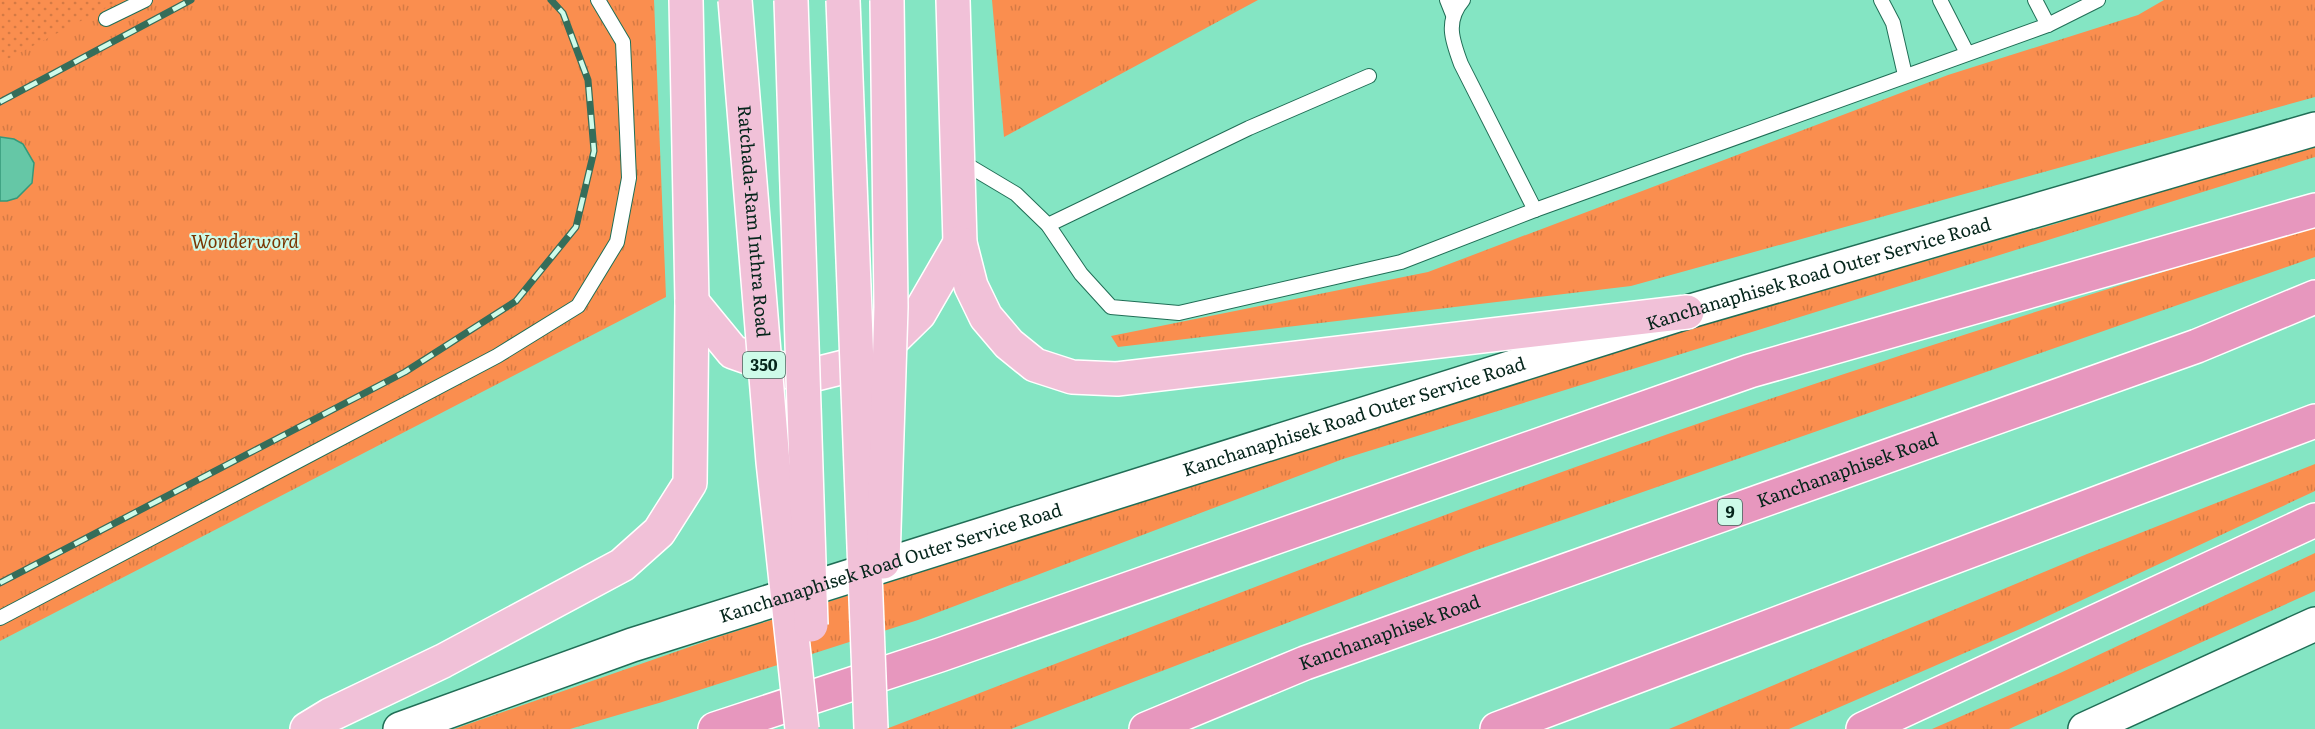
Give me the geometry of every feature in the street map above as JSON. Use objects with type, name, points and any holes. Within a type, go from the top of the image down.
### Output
[{"type":"highway","points":[[715,729],[940,655],[1750,371],[2315,210]]},
{"type":"highway","name":"Kanchanaphisek Road","points":[[1146,729],[1305,663],[2197,346],[2315,297]]},
{"type":"highway","points":[[1497,729],[2315,421]]},
{"type":"highway","points":[[1863,729],[2315,520]]},
{"type":"highway","points":[[769,729],[940,655]]},
{"type":"main road","points":[[307,729],[330,715],[443,661],[622,565],[659,532],[690,483],[692,302],[686,0]]},
{"type":"main road","name":"Ratchada-Ram Inthra Road","points":[[735,0],[773,462],[802,729]]},
{"type":"main road","name":"350","points":[[791,0],[814,729]]},
{"type":"main road","points":[[843,0],[873,729]]},
{"type":"main road","points":[[873,729],[886,499],[891,318],[887,0]]},
{"type":"main road","points":[[946,0],[955,46]]},
{"type":"main road","points":[[953,0],[960,243],[971,286],[986,317],[1009,344],[1035,365],[1072,377],[1117,379],[1687,312]]},
{"type":"main road","name":"Kanchanaphisek Road Outer Service Road","points":[[400,729],[632,645],[1687,312],[2315,129]]},
{"type":"main road","points":[[692,302],[733,352],[804,377],[872,360],[919,314],[960,243]]},
{"type":"main road","points":[[2085,729],[2315,624]]},
{"type":"lane","points":[[106,19],[145,0]]},
{"type":"lane","points":[[0,618],[497,356],[578,306],[617,242],[629,178],[622,42],[598,0]]},
{"type":"lane","points":[[1446,0],[1453,15]]},
{"type":"lane","points":[[1463,0],[1453,15],[1451,39],[1461,64],[1535,210]]},
{"type":"lane","points":[[1881,0],[1893,23],[1905,75]]},
{"type":"lane","points":[[1940,0],[1967,52]]},
{"type":"lane","points":[[2035,0],[2048,25]]},
{"type":"lane","points":[[959,160],[1016,194],[1048,225],[1081,274],[1111,306],[1179,314],[1401,262],[1535,210],[1967,52],[2048,25],[2098,0]]},
{"type":"lane","points":[[1048,225],[1249,128],[1369,75]]},
{"type":"green space","name":"Wonderword","points":[[0,0],[654,0],[666,297],[0,641]]},
{"type":"green space","points":[[0,0],[121,0],[0,63]]},
{"type":"green space","points":[[992,0],[1258,0],[1004,137]]},
{"type":"green space","points":[[2164,0],[2315,0],[2315,97],[1631,286],[1118,347],[1111,336],[1428,272],[1948,75],[2138,15]]},
{"type":"green space","points":[[2315,142],[2315,157],[1343,459],[918,620],[659,703],[570,729],[454,729],[721,636],[1615,350],[2055,224]]},
{"type":"green space","points":[[2315,225],[2315,257],[1474,551],[1011,729],[886,729],[1302,569],[1615,453],[1942,342]]},
{"type":"green space","points":[[2315,464],[2315,491],[2020,629],[1789,729],[1669,729],[2087,554]]},
{"type":"green space","points":[[2315,553],[2315,591],[2009,729],[1932,729],[2058,674]]},
{"type":"building","points":[[0,137],[14,139],[23,144],[34,163],[32,183],[17,198],[7,201],[0,201]]},
{"type":"railway","points":[[0,102],[191,0]]},
{"type":"railway","points":[[0,583],[405,372],[516,301],[576,227],[594,151],[588,80],[563,13],[551,0]]}]
